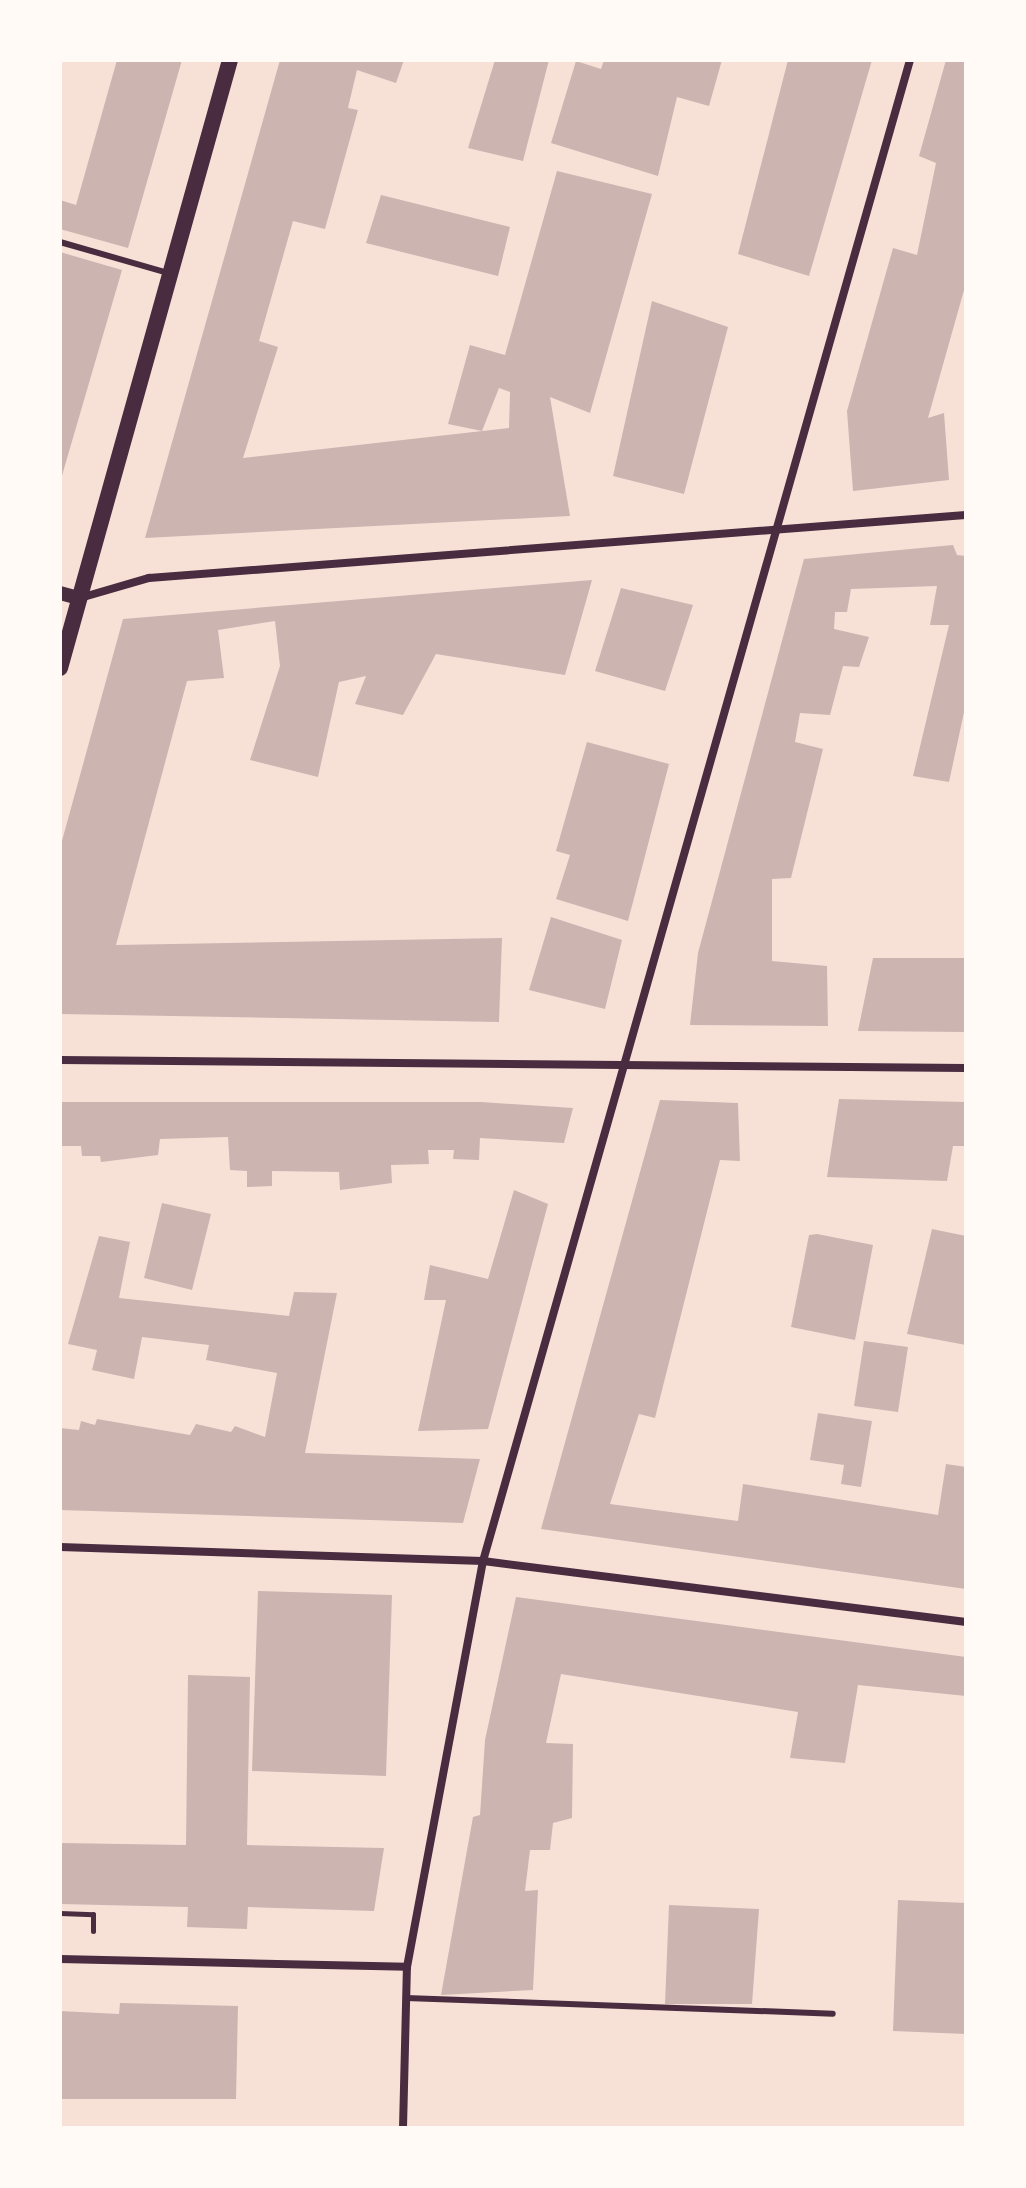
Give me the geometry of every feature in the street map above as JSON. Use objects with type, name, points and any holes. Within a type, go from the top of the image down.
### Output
[{"type":"main road","points":[[60,668],[230,60]]},
{"type":"street","points":[[403,2128],[407,1967],[483,1561],[910,60]]},
{"type":"street","points":[[60,593],[79,598],[149,578],[777,532],[966,515]]},
{"type":"street","points":[[60,1060],[966,1068]]},
{"type":"street","points":[[60,1547],[483,1561],[966,1622]]},
{"type":"street","points":[[60,1959],[407,1967]]},
{"type":"lane","points":[[60,242],[170,274]]},
{"type":"lane","points":[[406,1998],[833,2014]]},
{"type":"path","points":[[66,1904],[63,1913],[93,1914],[93,1931]]},
{"type":"building","points":[[117,60],[182,60],[128,248],[60,229],[60,200],[76,205]]},
{"type":"building","points":[[280,60],[404,60],[396,83],[357,70],[348,108],[358,110],[325,229],[293,221],[259,341],[278,347],[243,458],[509,428],[510,392],[499,388],[482,431],[448,424],[470,345],[505,355],[557,171],[652,194],[590,413],[550,397],[570,516],[145,538]]},
{"type":"building","points":[[495,60],[549,60],[523,161],[468,148]]},
{"type":"building","points":[[604,60],[722,60],[709,106],[677,97],[658,176],[551,143],[576,61],[601,69]]},
{"type":"building","points":[[788,60],[872,60],[809,276],[738,254]]},
{"type":"building","points":[[946,60],[966,62],[966,283],[928,418],[944,413],[949,480],[853,491],[847,411],[893,248],[917,255],[936,163],[919,156]]},
{"type":"building","points":[[381,195],[510,227],[498,276],[366,243]]},
{"type":"building","points":[[60,252],[122,270],[61,479],[60,479]]},
{"type":"building","points":[[652,301],[728,327],[684,494],[613,476]]},
{"type":"building","points":[[953,545],[957,555],[966,556],[966,703],[949,782],[913,776],[949,625],[930,625],[937,586],[851,589],[847,612],[835,612],[834,629],[869,637],[859,667],[843,666],[830,715],[800,713],[795,742],[823,749],[791,878],[772,879],[772,961],[827,966],[828,1026],[690,1025],[698,953],[804,559]]},
{"type":"building","points":[[592,580],[565,675],[436,654],[403,715],[355,704],[366,676],[339,682],[318,777],[250,760],[280,666],[275,621],[218,630],[224,678],[187,681],[116,945],[502,938],[499,1022],[60,1014],[60,848],[123,619]]},
{"type":"building","points":[[621,588],[693,605],[665,691],[595,671]]},
{"type":"building","points":[[587,742],[669,764],[628,921],[556,899],[570,855],[556,851]]},
{"type":"building","points":[[551,917],[622,940],[605,1009],[529,990]]},
{"type":"building","points":[[873,958],[966,958],[966,1032],[858,1031]]},
{"type":"building","points":[[839,1099],[966,1102],[966,1146],[953,1146],[947,1181],[827,1177]]},
{"type":"building","points":[[660,1100],[738,1103],[740,1161],[720,1160],[655,1418],[639,1414],[610,1504],[738,1521],[743,1484],[938,1515],[946,1464],[966,1467],[966,1589],[541,1529]]},
{"type":"building","points":[[60,1102],[481,1102],[573,1108],[564,1143],[480,1138],[479,1160],[453,1159],[454,1150],[428,1150],[429,1164],[391,1165],[392,1183],[340,1190],[339,1172],[272,1171],[272,1186],[247,1187],[247,1171],[230,1170],[228,1137],[160,1139],[158,1155],[101,1162],[100,1156],[82,1156],[81,1146],[60,1146]]},
{"type":"building","points":[[514,1190],[548,1204],[488,1429],[418,1431],[446,1300],[424,1300],[430,1265],[488,1279]]},
{"type":"building","points":[[162,1203],[211,1214],[192,1290],[144,1278]]},
{"type":"building","points":[[932,1229],[966,1236],[966,1345],[907,1334]]},
{"type":"building","points":[[809,1235],[873,1245],[855,1340],[791,1327]]},
{"type":"building","points":[[99,1236],[130,1242],[119,1298],[289,1316],[294,1292],[337,1293],[305,1453],[480,1459],[463,1523],[60,1510],[60,1428],[79,1430],[81,1421],[95,1425],[97,1419],[190,1435],[196,1424],[231,1432],[235,1426],[265,1437],[277,1373],[206,1360],[209,1345],[142,1337],[134,1379],[92,1370],[97,1350],[68,1344]]},
{"type":"building","points":[[864,1341],[908,1347],[898,1412],[854,1406]]},
{"type":"building","points":[[818,1413],[872,1421],[861,1487],[841,1484],[844,1465],[810,1460]]},
{"type":"building","points":[[258,1591],[392,1595],[386,1776],[252,1771]]},
{"type":"building","points":[[516,1597],[966,1657],[966,1696],[858,1685],[845,1763],[790,1758],[798,1712],[561,1674],[546,1743],[573,1744],[572,1818],[553,1823],[550,1850],[530,1850],[525,1891],[538,1890],[533,1990],[441,1995],[473,1817],[480,1815],[485,1740]]},
{"type":"building","points":[[188,1675],[250,1677],[247,1845],[384,1848],[374,1911],[248,1907],[247,1929],[187,1927],[188,1907],[60,1904],[60,1843],[186,1845]]},
{"type":"building","points":[[898,1900],[966,1903],[966,2034],[893,2031]]},
{"type":"building","points":[[669,1905],[759,1909],[752,2004],[665,2004]]},
{"type":"building","points":[[120,2003],[238,2006],[236,2099],[60,2099],[60,2011],[119,2014]]}]
